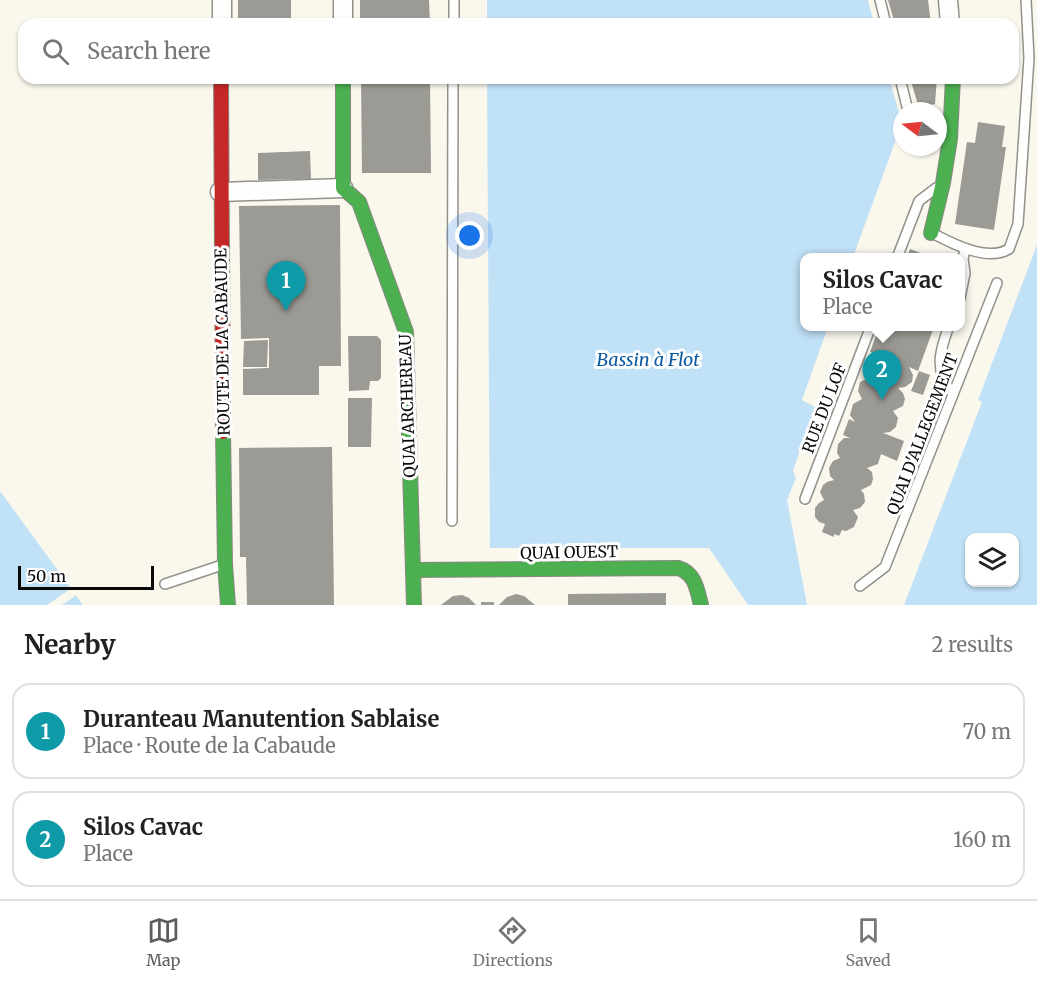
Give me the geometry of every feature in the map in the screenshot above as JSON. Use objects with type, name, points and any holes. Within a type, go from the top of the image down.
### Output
[{"type":"street","points":[[222,0],[222,18]]},
{"type":"street","points":[[343,0],[343,18]]},
{"type":"street","points":[[948,0],[950,18]]},
{"type":"street","name":"ROUTE DE LA CABAUDE","points":[[221,84],[220,192],[225,564],[228,605]]},
{"type":"street","points":[[220,192],[343,188],[343,84]]},
{"type":"street","points":[[947,118],[952,84]]},
{"type":"street","points":[[931,233],[944,183],[944,156]]},
{"type":"street","name":"QUAI ARCHEREAU","points":[[343,188],[359,202],[406,332],[414,605]]},
{"type":"street","name":"QUAI OUEST","points":[[413,570],[678,568],[685,569],[692,574],[702,605]]},
{"type":"lane","points":[[454,0],[454,18]]},
{"type":"lane","points":[[880,0],[884,18]]},
{"type":"lane","points":[[931,233],[964,249],[1001,254],[1009,249],[1018,225],[1029,58],[1026,0]]},
{"type":"lane","points":[[452,521],[453,84]]},
{"type":"lane","points":[[901,84],[906,102]]},
{"type":"lane","points":[[899,253],[919,201],[944,183]]},
{"type":"lane","points":[[964,249],[964,253]]},
{"type":"lane","name":"QUAI D'ALLEGEMENT","points":[[860,586],[885,567],[997,283]]},
{"type":"lane","name":"RUE DU LOF","points":[[805,499],[869,331]]},
{"type":"lane","points":[[947,331],[941,347],[940,364],[944,383],[953,394]]},
{"type":"lane","points":[[165,584],[225,564]]},
{"type":"water","points":[[487,0],[868,0],[872,18],[487,18]]},
{"type":"water","name":"Bassin à Flot","points":[[487,84],[891,84],[896,102],[893,102],[893,148],[854,253],[800,253],[800,331],[827,331],[802,400],[815,407],[793,471],[796,478],[787,500],[807,605],[748,605],[709,548],[490,548]]},
{"type":"water","points":[[1037,245],[1037,605],[904,605],[982,402],[978,400]]},
{"type":"water","points":[[0,491],[83,605],[0,605]]},
{"type":"pier","points":[[73,587],[78,594],[62,605],[47,605]]},
{"type":"building","points":[[238,0],[291,0],[291,18],[238,18]]},
{"type":"building","points":[[360,0],[429,0],[430,18],[360,18]]},
{"type":"building","points":[[888,0],[928,0],[930,18],[893,18]]},
{"type":"building","points":[[361,84],[430,84],[431,173],[362,173]]},
{"type":"building","points":[[912,84],[937,84],[935,102],[917,102]]},
{"type":"building","points":[[978,122],[1005,126],[1002,147],[1006,147],[994,230],[955,224],[967,142],[975,143]]},
{"type":"building","points":[[310,151],[311,179],[258,180],[258,153]]},
{"type":"building","points":[[340,205],[341,366],[319,366],[319,395],[243,395],[243,369],[269,368],[269,338],[241,339],[239,206]]},
{"type":"building","points":[[910,249],[921,253],[909,253]]},
{"type":"building","points":[[878,331],[933,331],[918,371],[909,367],[913,375],[912,382],[905,387],[898,388],[905,399],[903,406],[893,411],[898,418],[896,427],[890,432],[883,433],[904,441],[897,461],[881,454],[878,464],[867,468],[872,472],[873,479],[871,485],[861,490],[865,502],[860,508],[853,510],[858,517],[854,527],[846,531],[842,530],[839,536],[834,534],[834,537],[822,532],[825,524],[819,522],[815,517],[815,508],[824,500],[820,492],[823,485],[834,480],[830,476],[829,468],[833,461],[840,458],[837,453],[838,444],[844,438],[850,438],[843,435],[849,419],[855,422],[850,415],[853,404],[862,399],[858,391],[860,382],[871,377],[867,372],[868,362],[879,355],[870,352]]},
{"type":"building","points":[[348,336],[377,336],[381,340],[381,378],[378,381],[370,381],[369,390],[349,391]]},
{"type":"building","points":[[268,340],[267,367],[243,367],[244,341]]},
{"type":"building","points":[[919,371],[930,375],[923,395],[911,391]]},
{"type":"building","points":[[348,398],[372,398],[371,447],[348,447]]},
{"type":"building","points":[[332,447],[334,605],[247,605],[246,557],[240,557],[239,448]]},
{"type":"building","points":[[666,593],[666,605],[568,605],[568,594]]},
{"type":"building","points":[[516,594],[524,596],[535,605],[499,605],[507,597]]},
{"type":"building","points":[[462,595],[476,605],[441,605],[453,596]]},
{"type":"building","points":[[481,602],[494,602],[494,605],[481,605]]},
{"type":"traffic: fast","points":[[343,84],[343,188],[359,202],[406,332],[414,605]]},
{"type":"traffic: fast","points":[[931,233],[943,183],[950,139],[953,84]]},
{"type":"traffic: fast","points":[[223,432],[225,564],[228,605]]},
{"type":"traffic: fast","points":[[413,570],[678,568],[684,570],[692,578],[701,605]]},
{"type":"traffic: jam","points":[[221,84],[223,432]]},
{"type":"place","name":"Duranteau Manutention Sablaise","points":[[286,311]]},
{"type":"place","name":"Silos Cavac","points":[[882,400]]}]
